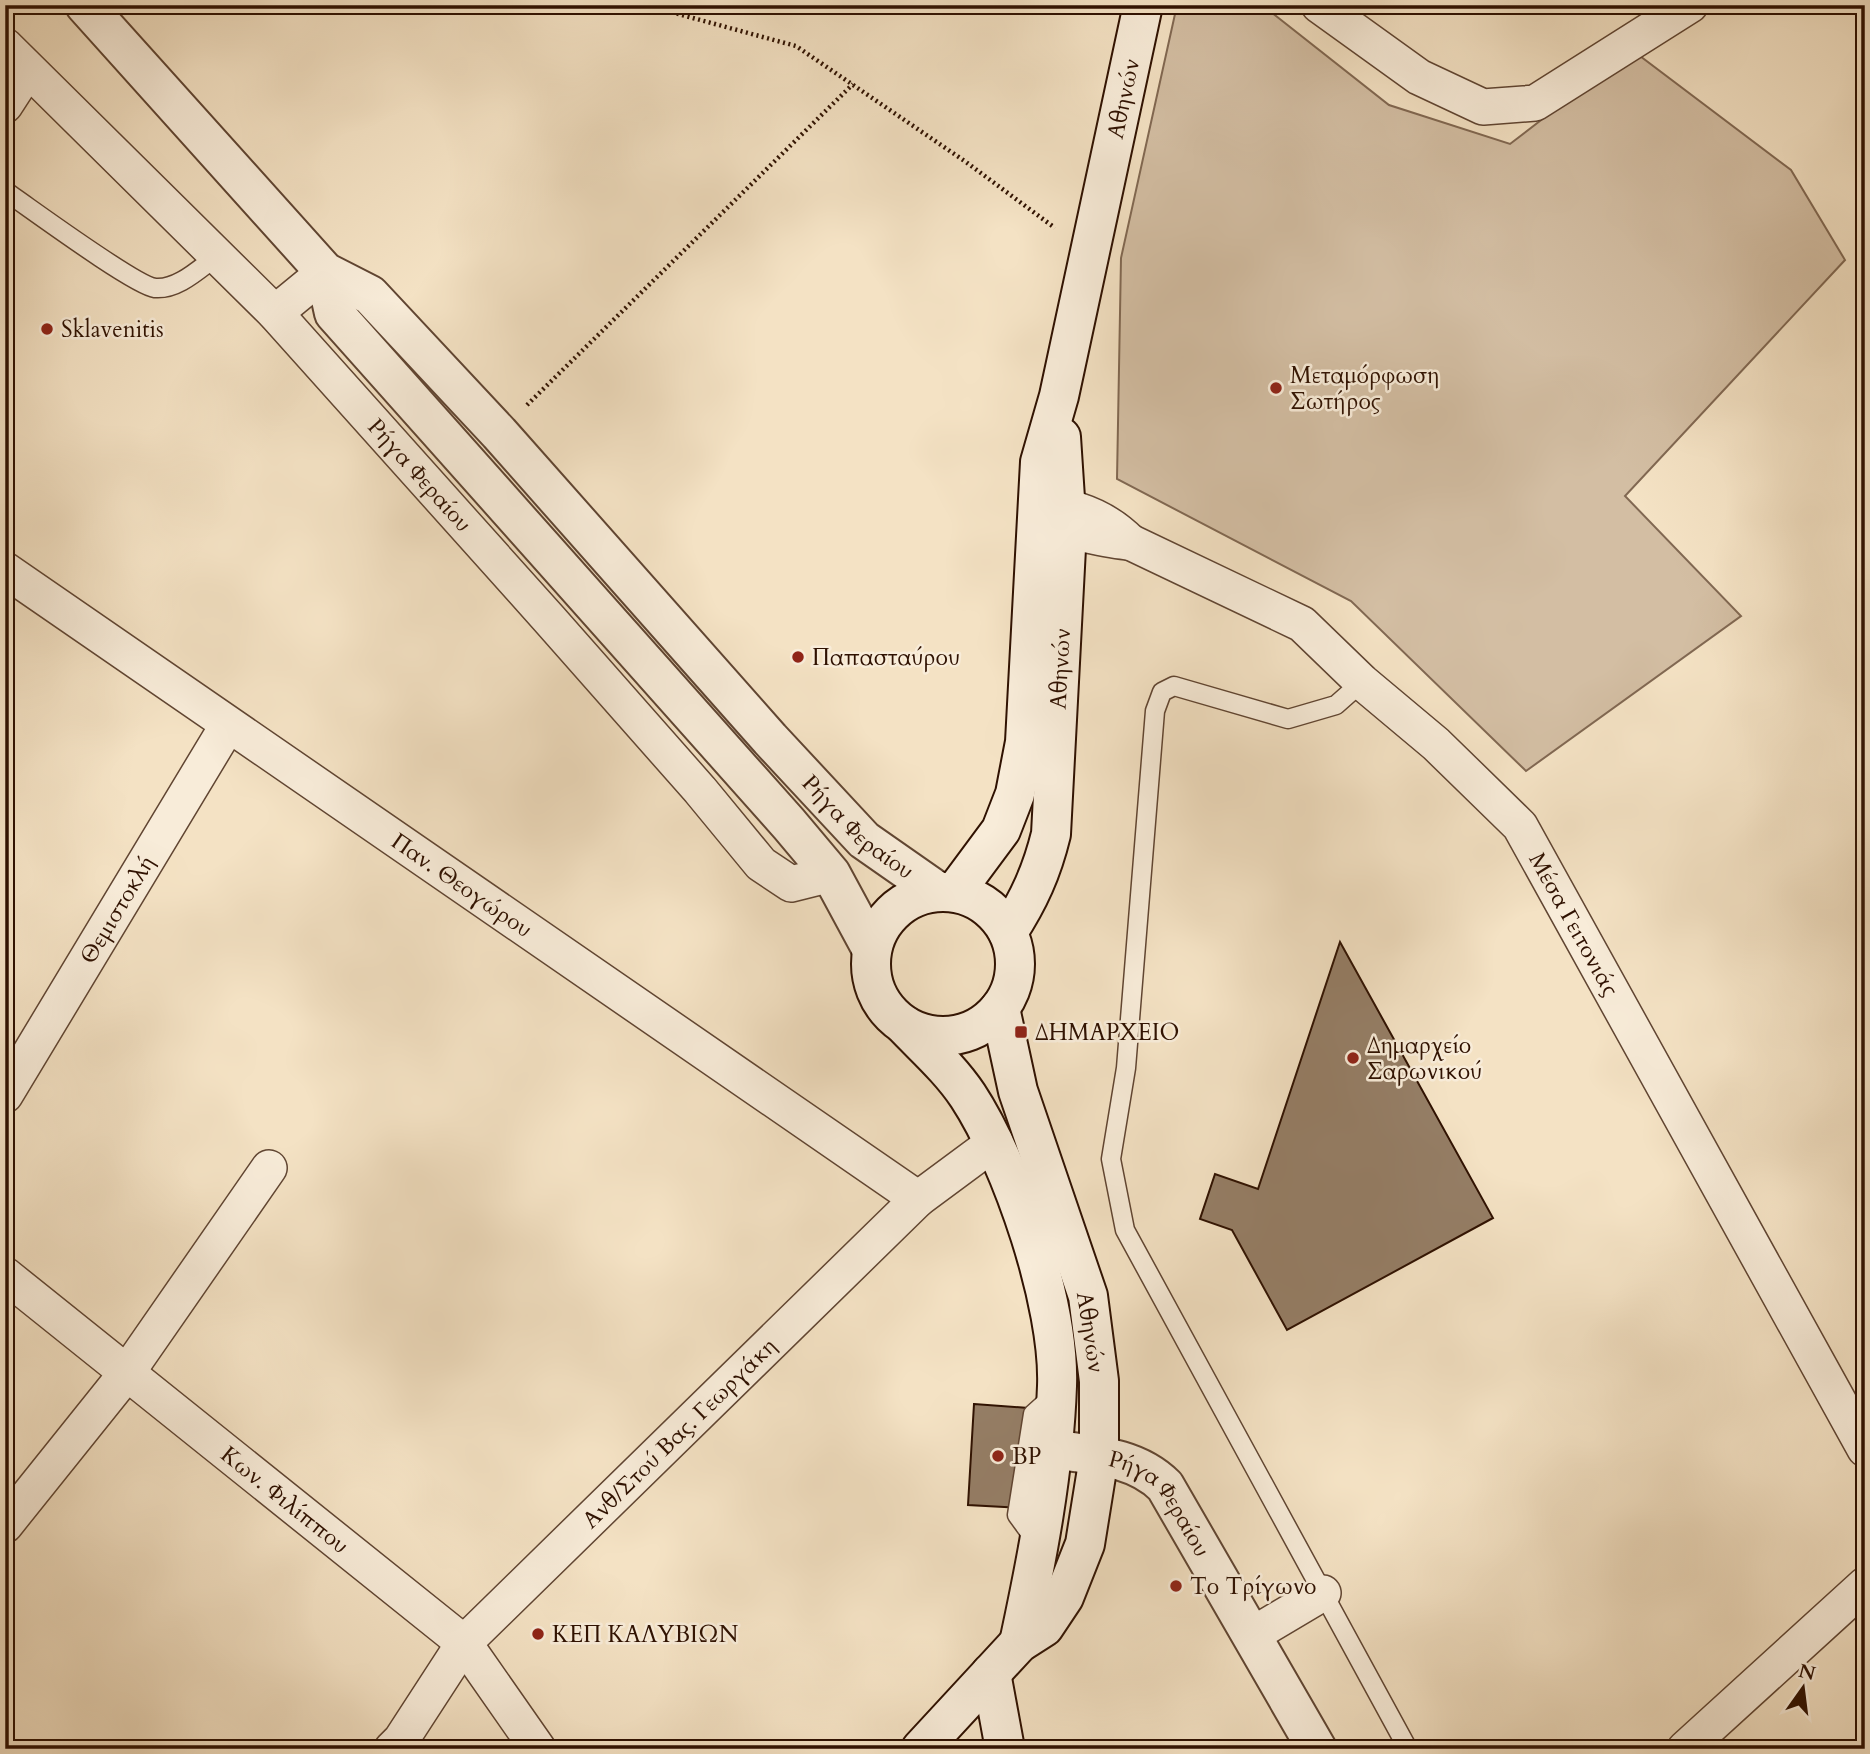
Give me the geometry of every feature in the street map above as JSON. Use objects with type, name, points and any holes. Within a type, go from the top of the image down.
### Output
[{"type":"main road","name":"Ρήγα Φεραίου","points":[[85,5],[325,272],[370,295],[499,433],[770,739],[864,840],[946,891]]},
{"type":"main road","name":"Αθηνών","points":[[1008,932],[1030,898],[1051,834],[1052,516],[1040,462],[1059,396],[1143,5]]},
{"type":"main road","name":"Ρήγα Φεραίου","points":[[325,272],[334,313],[831,874],[871,948]]},
{"type":"main road","name":"Αθηνών","points":[[946,891],[1001,830],[1015,793],[1025,742],[1052,516]]},
{"type":"main road","points":[[946,891],[992,911],[1008,932],[1015,958],[1012,985],[1000,1008],[980,1026],[957,1034],[928,1035],[904,1025],[882,1004],[871,977],[871,948],[884,920],[908,900],[946,891]]},
{"type":"main road","name":"Αθηνών","points":[[921,1749],[1018,1643],[1044,1627],[1064,1597],[1085,1544],[1099,1457],[1100,1381],[1088,1296],[1018,1091],[1000,1008]]},
{"type":"main road","name":"Αθηνών","points":[[904,1025],[966,1093],[995,1142],[1041,1272],[1055,1335],[1056,1394],[1051,1449],[1038,1544],[1018,1643]]},
{"type":"main road","name":"Ρήγα Φεραίου","points":[[1051,1449],[1137,1466],[1165,1486],[1317,1749]]},
{"type":"main road","points":[[991,1673],[1005,1749]]},
{"type":"street","points":[[1319,5],[1419,77],[1483,107],[1535,103],[1690,5]]},
{"type":"street","points":[[5,105],[16,58]]},
{"type":"street","name":"Ρήγα Φεραίου","points":[[16,58],[275,313],[559,630],[700,790],[761,864],[791,884],[831,874]]},
{"type":"street","points":[[275,313],[325,272]]},
{"type":"street","name":"Μέσα Γειτονιάς","points":[[1052,516],[1113,541],[1130,542],[1302,624],[1362,682],[1436,744],[1520,826],[1865,1449]]},
{"type":"street","name":"Παν. Θεογώρου","points":[[5,570],[918,1199]]},
{"type":"street","name":"Θεμιστοκλή","points":[[5,1095],[228,725]]},
{"type":"street","name":"Ανθ/Στού Βας. Γεωργάκη","points":[[392,1749],[401,1740],[464,1643],[918,1199],[995,1142]]},
{"type":"street","points":[[5,1525],[126,1374],[270,1168]]},
{"type":"street","name":"Κων. Φιλίππου","points":[[5,1275],[464,1643],[538,1749]]},
{"type":"street","points":[[1685,1749],[1865,1585]]},
{"type":"street","points":[[1252,1634],[1323,1593]]},
{"type":"lane","points":[[5,191],[127,274],[155,288],[178,284],[217,256]]},
{"type":"lane","points":[[1362,682],[1336,705],[1288,719],[1174,686],[1162,692],[1155,711],[1126,1068],[1111,1159],[1125,1230],[1409,1749]]},
{"type":"lane","points":[[1038,1544],[1017,1515],[1033,1414],[1056,1394]]},
{"type":"path","points":[[645,5],[796,46],[1090,253]]},
{"type":"path","points":[[499,433],[853,84]]},
{"type":"shaded area","points":[[1177,5],[1262,5],[1389,105],[1510,144],[1632,50],[1791,170],[1845,260],[1625,496],[1741,616],[1526,771],[1351,601],[1117,479],[1121,258]]},
{"type":"building","name":"Δημαρχείο Σαρωνικού","points":[[1340,942],[1493,1218],[1287,1330],[1232,1230],[1200,1219],[1215,1174],[1258,1189]]},
{"type":"building","name":"BP","points":[[974,1404],[1028,1408],[1022,1508],[968,1505]]},
{"type":"place","name":"Sklavenitis","points":[[47,329]]},
{"type":"place","name":"Μεταμόρφωση Σωτήρος","points":[[1276,388]]},
{"type":"place","name":"Παπασταύρου","points":[[798,657]]},
{"type":"place","name":"ΔΗΜΑΡΧΕΙΟ","points":[[1021,1032]]},
{"type":"place","name":"Δημαρχείο Σαρωνικού","points":[[1353,1058]]},
{"type":"place","name":"BP","points":[[998,1456]]},
{"type":"place","name":"Το Τρίγωνο","points":[[1176,1586]]},
{"type":"place","name":"ΚΕΠ ΚΑΛΥΒΙΩΝ","points":[[538,1634]]}]
